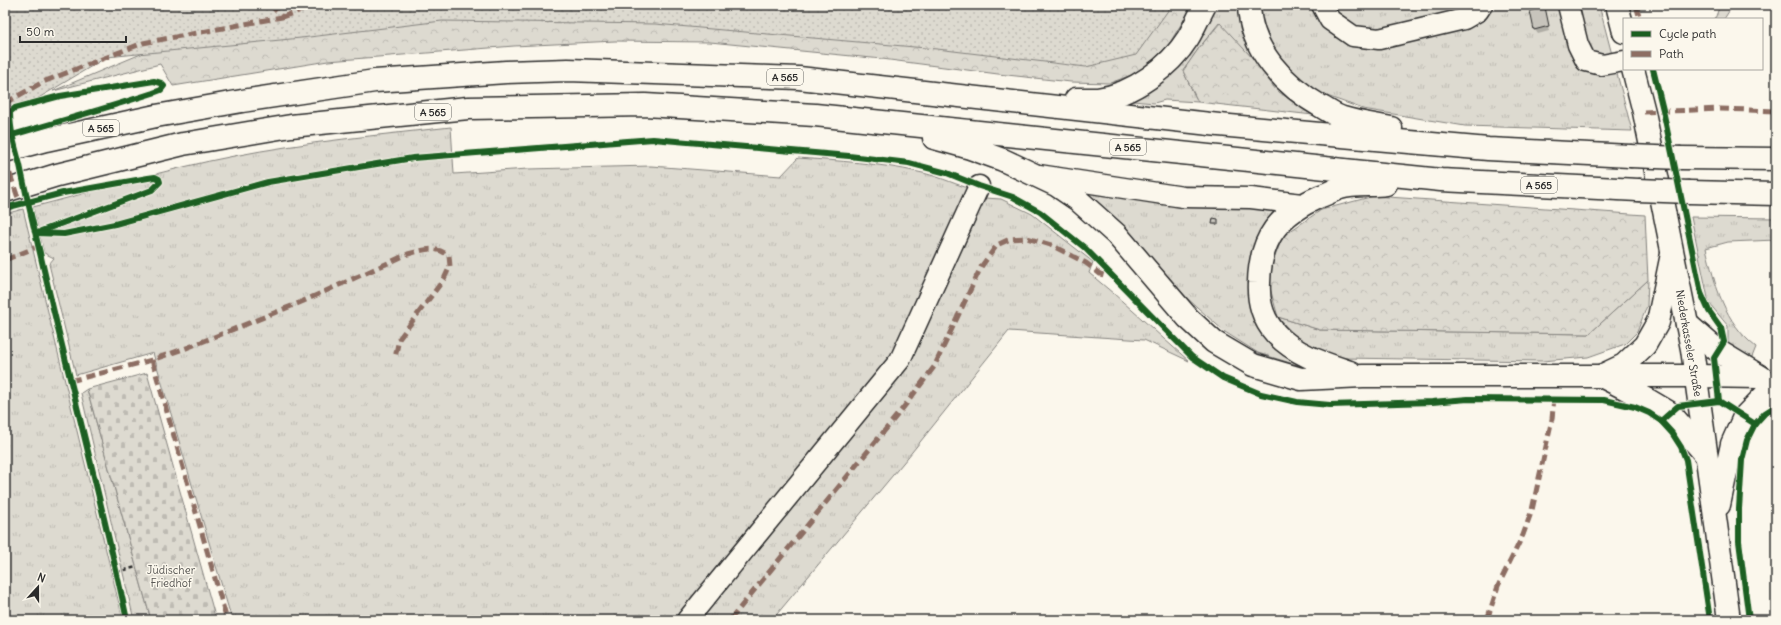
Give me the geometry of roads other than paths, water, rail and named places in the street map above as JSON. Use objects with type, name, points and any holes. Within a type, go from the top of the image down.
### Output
[{"type":"main road","points":[[1002,100],[1099,99],[1126,91],[1155,74],[1171,60],[1188,38],[1205,5]]},
{"type":"main road","points":[[1249,5],[1249,12],[1257,42],[1277,72],[1302,96],[1342,118],[1488,149]]},
{"type":"main road","points":[[1617,5],[1623,28]]},
{"type":"main road","name":"A 565","points":[[5,152],[46,140],[187,111],[375,81],[506,72],[568,70],[799,78],[1220,125],[1488,149],[1681,158],[1776,159]]},
{"type":"main road","name":"Niederkasseler Straße","points":[[1633,70],[1644,112],[1687,324],[1696,376],[1729,620]]},
{"type":"main road","name":"A 565","points":[[5,191],[57,175],[183,144],[291,126],[468,108],[644,105],[815,115],[1441,180],[1638,190],[1776,194]]},
{"type":"main road","points":[[815,115],[930,137],[970,148],[1056,184],[1078,200],[1117,235],[1188,318],[1214,342],[1253,365],[1301,379],[1363,376],[1696,376],[1771,380]]},
{"type":"main road","points":[[1363,376],[1311,359],[1289,346],[1275,333],[1265,318],[1258,300],[1259,272],[1263,249],[1272,233],[1283,219],[1302,204],[1341,188],[1441,180]]},
{"type":"main road","points":[[1600,376],[1624,365],[1645,345],[1658,322],[1672,254]]},
{"type":"main road","points":[[1687,324],[1718,351],[1771,380]]},
{"type":"main road","points":[[1600,376],[1648,400],[1670,413],[1706,455]]},
{"type":"main road","points":[[1715,520],[1732,444],[1744,417],[1771,380]]},
{"type":"lane","points":[[1322,5],[1330,20],[1353,36],[1379,39],[1464,19],[1478,11],[1482,5]]},
{"type":"lane","points":[[1568,5],[1578,45],[1586,61],[1602,65],[1623,61]]},
{"type":"lane","points":[[1037,175],[1183,196],[1251,198],[1302,204]]},
{"type":"lane","points":[[687,620],[900,360],[979,186]]},
{"type":"park label","name":"Jüdischer Friedhof","points":[[171,576]]}]
